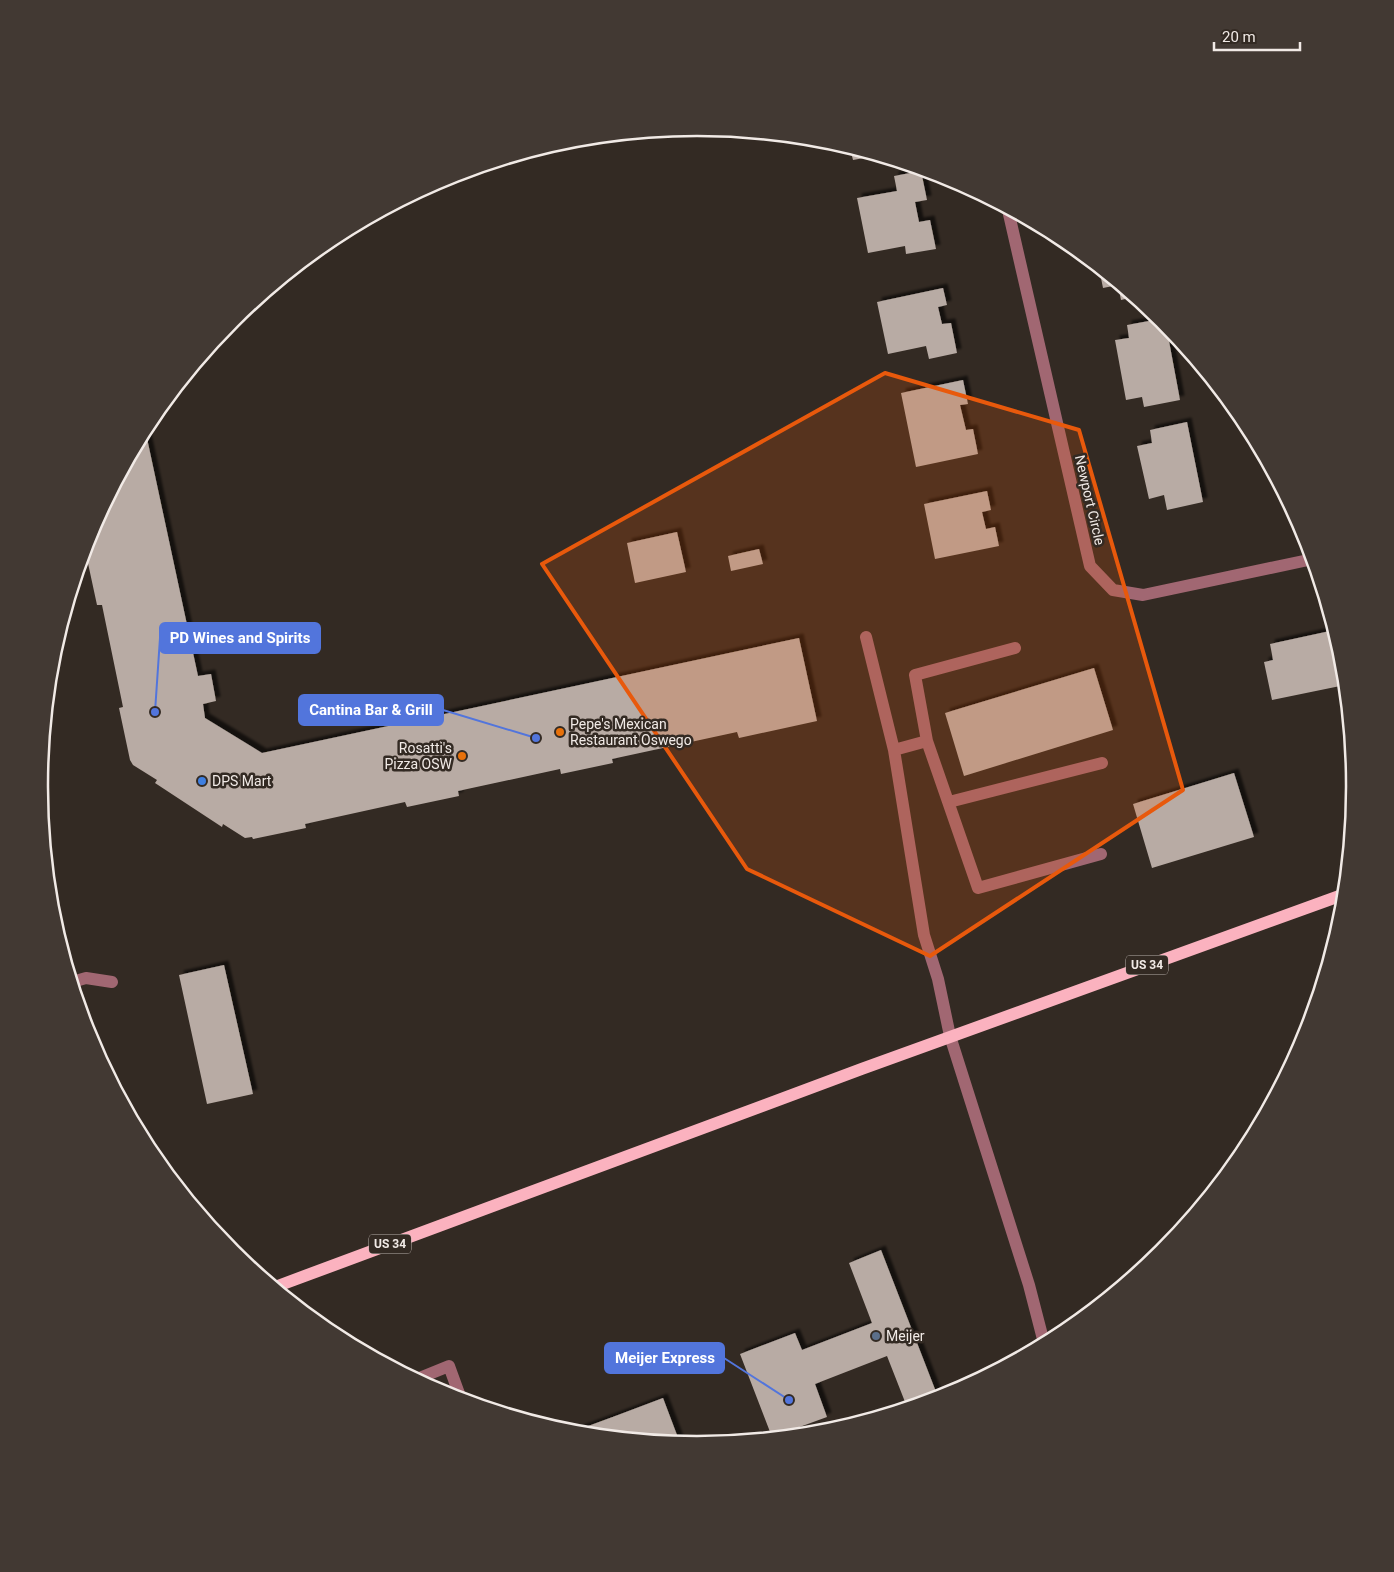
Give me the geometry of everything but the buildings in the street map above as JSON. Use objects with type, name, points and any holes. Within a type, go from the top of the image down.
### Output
[{"type":"main road","name":"US 34","points":[[282,1284],[950,1036],[1337,897]]},
{"type":"street","name":"Newport Circle","points":[[1010,217],[1090,566],[1113,590],[1143,595],[1306,561]]},
{"type":"street","points":[[866,637],[894,750],[924,935],[938,979],[950,1036],[1029,1285],[1042,1336]]},
{"type":"street","points":[[1015,648],[915,675],[928,741],[978,888],[1101,854]]},
{"type":"street","points":[[894,750],[928,741]]},
{"type":"street","points":[[948,802],[1102,763]]},
{"type":"street","points":[[78,980],[86,978],[112,982]]},
{"type":"street","points":[[425,1376],[449,1366],[458,1390]]},
{"type":"highlighted area","points":[[885,373],[1079,430],[1183,790],[930,956],[747,869],[542,564]]},
{"type":"place","name":"PD Wines and Spirits","points":[[155,712]]},
{"type":"place","name":"Pepe's Mexican Restaurant Oswego","points":[[560,732]]},
{"type":"place","name":"Cantina Bar & Grill","points":[[536,738]]},
{"type":"place","name":"Rosatti's Pizza OSW","points":[[462,756]]},
{"type":"place","name":"DPS Mart","points":[[202,781]]},
{"type":"place","name":"Meijer","points":[[876,1336]]},
{"type":"place","name":"Meijer Express","points":[[789,1400]]}]
